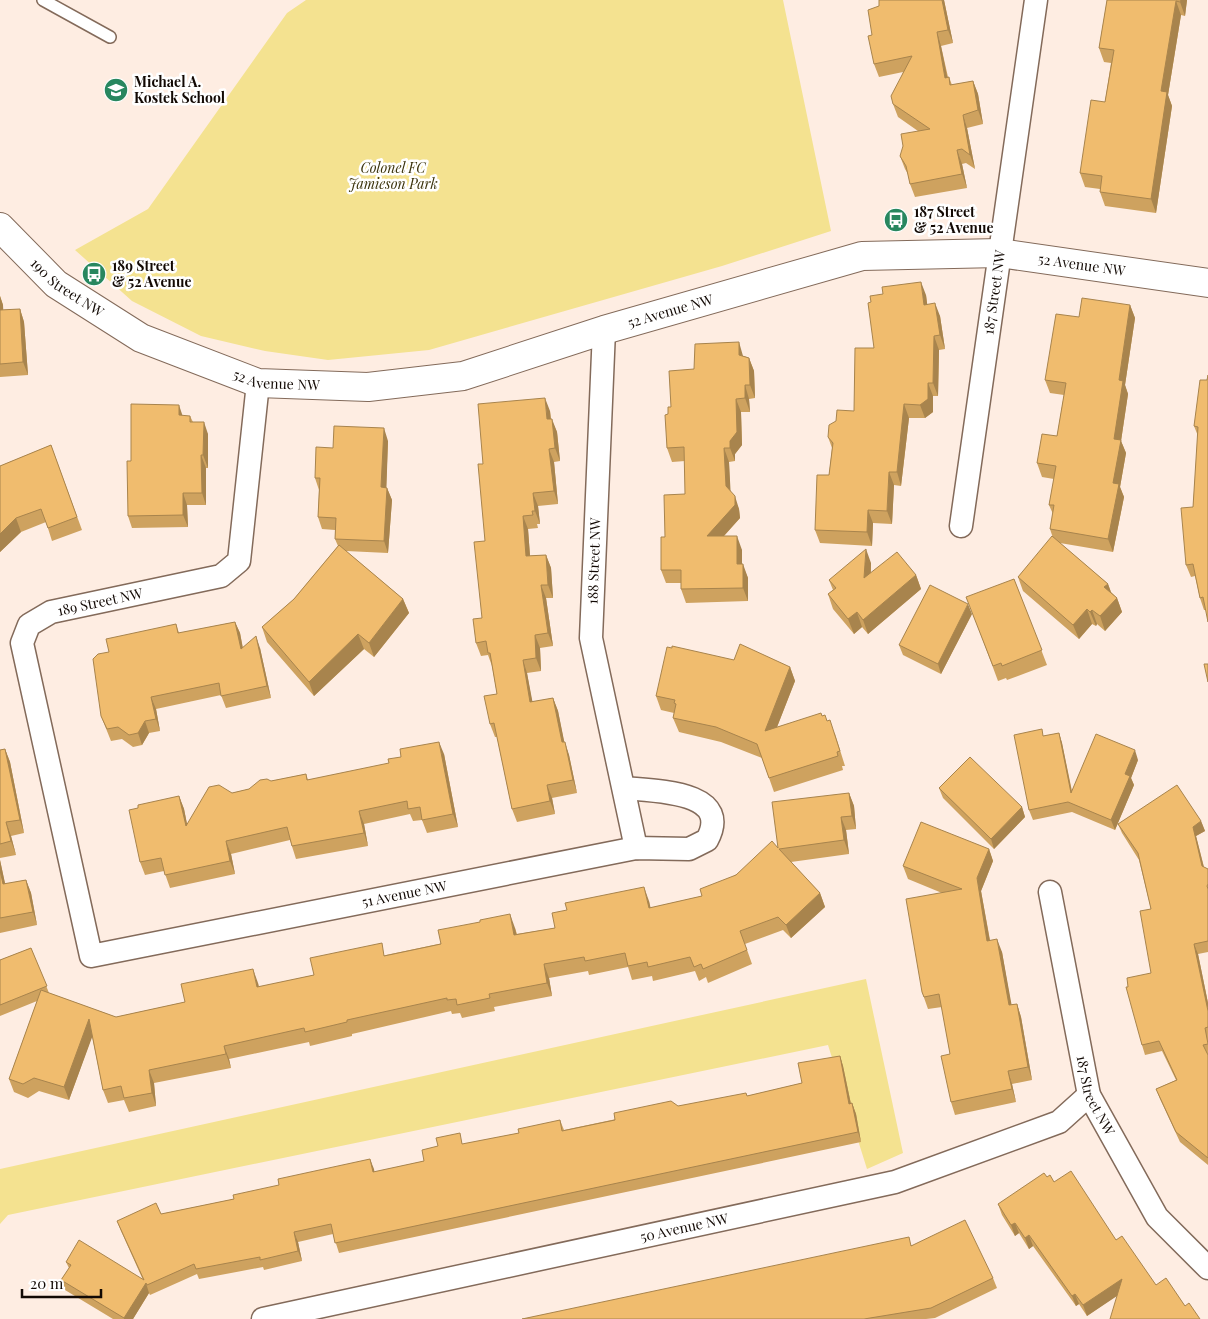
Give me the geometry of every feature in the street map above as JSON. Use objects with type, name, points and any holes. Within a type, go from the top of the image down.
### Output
[{"type":"street","name":"187 Street NW","points":[[961,526],[1036,0]]},
{"type":"street","name":"190 Street NW","points":[[1,228],[56,284],[140,338]]},
{"type":"street","name":"52 Avenue NW","points":[[140,338],[258,382],[368,387],[463,376],[604,330],[862,256],[999,253],[1208,284]]},
{"type":"street","name":"188 Street NW","points":[[604,330],[591,638],[636,848]]},
{"type":"street","name":"189 Street NW","points":[[91,956],[22,644],[29,625],[51,612],[221,576],[239,561],[258,382]]},
{"type":"street","name":"51 Avenue NW","points":[[91,956],[636,848],[689,849],[703,844],[707,840],[711,829],[708,809],[702,802],[693,797],[624,788]]},
{"type":"street","name":"187 Street NW","points":[[1050,892],[1089,1095],[1157,1217],[1208,1268]]},
{"type":"street","name":"50 Avenue NW","points":[[263,1319],[895,1182],[1059,1122],[1089,1095]]},
{"type":"lane","points":[[43,0],[110,37]]},
{"type":"green space","name":"Colonel FC Jamieson Park","points":[[306,0],[783,0],[831,231],[722,266],[429,350],[328,360],[265,351],[201,336],[132,301],[75,250],[148,209],[287,13]]},
{"type":"green space","points":[[866,979],[903,1153],[867,1169],[828,1045],[8,1215],[0,1224],[0,1169]]},
{"type":"building","points":[[879,0],[942,0],[948,30],[937,32],[945,78],[949,77],[950,85],[973,81],[978,110],[963,115],[970,155],[962,149],[957,150],[962,174],[910,184],[906,166],[900,156],[903,146],[901,134],[930,129],[893,104],[891,96],[912,56],[874,64],[868,36],[872,35],[868,10],[879,6]]},
{"type":"building","points":[[1107,0],[1181,0],[1180,2],[1176,1],[1161,91],[1167,92],[1151,199],[1100,192],[1102,176],[1080,173],[1091,100],[1105,102],[1114,50],[1099,48]]},
{"type":"building","points":[[921,282],[924,305],[935,303],[940,335],[934,336],[933,383],[928,383],[928,399],[920,405],[904,404],[897,472],[889,472],[887,511],[868,510],[867,532],[815,530],[817,475],[829,475],[833,443],[828,437],[829,425],[836,421],[837,410],[854,411],[855,348],[874,348],[868,303],[871,302],[870,296],[883,294],[882,287]]},
{"type":"building","points":[[1082,298],[1130,305],[1119,380],[1123,381],[1114,439],[1121,440],[1113,483],[1119,484],[1108,539],[1050,529],[1054,505],[1049,505],[1056,466],[1037,463],[1042,434],[1057,436],[1066,383],[1045,380],[1056,314],[1079,317]]},
{"type":"building","points":[[20,309],[23,362],[0,364],[0,310]]},
{"type":"building","points":[[739,342],[739,355],[749,358],[750,385],[745,385],[745,398],[736,399],[737,432],[730,441],[730,448],[724,448],[726,486],[735,496],[735,505],[707,536],[737,536],[737,564],[743,564],[743,588],[681,589],[681,570],[661,570],[661,537],[665,537],[664,495],[685,494],[684,447],[667,448],[665,415],[668,414],[668,407],[671,407],[669,371],[694,369],[695,344]]},
{"type":"building","points":[[1208,375],[1208,622],[1203,597],[1200,598],[1193,564],[1186,565],[1181,508],[1193,507],[1198,427],[1194,426],[1200,380],[1207,380]]},
{"type":"building","points":[[545,398],[547,419],[552,419],[555,448],[549,449],[554,491],[533,493],[535,511],[532,511],[533,515],[523,516],[526,556],[546,555],[548,585],[541,585],[548,633],[535,635],[536,658],[523,660],[530,702],[553,698],[562,742],[565,742],[573,780],[547,785],[550,801],[512,809],[494,723],[490,724],[484,696],[497,694],[490,653],[488,653],[486,641],[476,643],[473,619],[482,618],[474,542],[485,541],[478,464],[483,464],[478,404]]},
{"type":"building","points":[[131,404],[179,405],[179,415],[190,416],[190,422],[204,422],[203,455],[201,455],[202,493],[183,493],[183,515],[128,516],[127,461],[131,461]]},
{"type":"building","points":[[334,426],[384,428],[381,487],[387,488],[384,541],[335,539],[336,518],[318,517],[320,478],[315,478],[316,447],[333,448]]},
{"type":"building","points":[[51,445],[77,517],[48,528],[41,509],[16,518],[0,534],[0,466]]},
{"type":"building","points":[[1052,536],[1108,584],[1104,587],[1117,598],[1100,616],[1087,609],[1073,625],[1018,577]]},
{"type":"building","points":[[339,545],[403,599],[369,643],[358,634],[309,682],[262,627],[294,599]]},
{"type":"building","points":[[866,549],[864,578],[897,552],[916,575],[863,620],[857,612],[848,619],[828,594],[836,588],[829,580]]},
{"type":"building","points":[[1014,579],[1042,650],[1002,666],[1001,663],[993,666],[966,597]]},
{"type":"building","points":[[930,585],[968,604],[938,664],[899,645]]},
{"type":"building","points":[[235,622],[241,649],[256,636],[267,686],[221,696],[219,683],[151,697],[156,719],[145,721],[138,733],[129,735],[118,727],[107,729],[101,716],[93,659],[98,654],[109,652],[106,639],[176,624],[178,633]]},
{"type":"building","points":[[740,644],[790,667],[765,731],[821,713],[822,716],[825,715],[827,721],[830,720],[840,751],[837,752],[838,756],[769,778],[757,744],[716,727],[673,718],[675,700],[656,696],[667,647],[672,648],[672,646],[734,660]]},
{"type":"building","points":[[1204,664],[1208,664],[1208,682]]},
{"type":"building","points":[[1042,729],[1043,736],[1059,733],[1071,793],[1096,734],[1135,750],[1125,774],[1130,776],[1111,820],[1068,802],[1029,810],[1014,735]]},
{"type":"building","points":[[439,742],[453,814],[422,820],[420,807],[408,809],[407,801],[359,811],[364,833],[292,846],[287,827],[226,841],[230,861],[165,875],[161,858],[140,862],[129,810],[138,808],[138,805],[179,796],[186,826],[209,787],[219,785],[232,793],[249,789],[260,780],[267,779],[271,781],[306,774],[307,780],[389,763],[388,759],[401,757],[400,749]]},
{"type":"building","points":[[5,749],[20,820],[6,822],[11,841],[0,844],[0,750]]},
{"type":"building","points":[[970,757],[1022,807],[991,839],[939,788]]},
{"type":"building","points":[[1177,785],[1201,821],[1193,827],[1202,866],[1208,869],[1208,941],[1194,944],[1208,1011],[1208,1027],[1205,1028],[1208,1044],[1203,1045],[1208,1055],[1208,1158],[1176,1132],[1156,1089],[1177,1080],[1159,1041],[1142,1045],[1126,987],[1128,987],[1127,978],[1151,973],[1140,911],[1151,909],[1138,853],[1118,824]]},
{"type":"building","points":[[849,793],[852,816],[841,817],[844,840],[779,849],[820,893],[786,925],[778,917],[740,931],[747,950],[703,969],[701,964],[694,967],[690,957],[648,967],[647,962],[628,966],[625,953],[585,961],[584,957],[544,964],[547,983],[489,994],[490,998],[457,1005],[456,999],[447,1000],[447,998],[347,1020],[347,1022],[305,1032],[304,1028],[224,1046],[226,1054],[149,1070],[152,1093],[124,1098],[121,1086],[103,1090],[89,1019],[64,1087],[34,1078],[23,1084],[9,1079],[41,990],[116,1017],[185,1002],[181,984],[253,969],[257,987],[314,975],[310,958],[382,943],[384,956],[441,944],[438,930],[480,922],[480,920],[510,914],[514,935],[555,928],[552,913],[567,910],[565,903],[644,887],[649,908],[702,896],[700,889],[736,875],[772,841],[778,848],[772,802]]},
{"type":"building","points":[[921,822],[989,849],[977,878],[987,941],[997,939],[1009,1005],[1017,1004],[1028,1067],[1008,1071],[1012,1089],[951,1102],[941,1056],[950,1054],[939,994],[924,997],[922,992],[906,899],[962,889],[903,866]]},
{"type":"building","points":[[0,870],[3,884],[26,880],[33,912],[0,918]]},
{"type":"building","points":[[31,948],[47,986],[0,1005],[0,960]]},
{"type":"building","points":[[840,1056],[849,1104],[852,1103],[858,1132],[335,1243],[331,1224],[294,1232],[298,1251],[260,1260],[260,1257],[196,1269],[194,1264],[147,1285],[146,1283],[124,1318],[61,1280],[71,1265],[66,1262],[79,1240],[144,1280],[117,1221],[156,1203],[161,1214],[234,1199],[233,1195],[279,1185],[278,1179],[370,1159],[373,1172],[424,1161],[422,1150],[438,1146],[436,1138],[460,1133],[462,1144],[519,1133],[518,1129],[560,1120],[562,1131],[615,1120],[614,1113],[671,1101],[678,1106],[746,1093],[747,1096],[802,1083],[798,1063]]},
{"type":"building","points":[[1071,1171],[1116,1240],[1122,1236],[1156,1285],[1166,1278],[1185,1306],[1189,1303],[1200,1319],[1110,1319],[1122,1279],[1083,1305],[1075,1294],[1072,1296],[1029,1235],[1025,1238],[1015,1223],[1011,1225],[998,1204],[1044,1173],[1047,1177],[1050,1175],[1054,1182]]},
{"type":"building","points":[[965,1220],[993,1278],[931,1308],[864,1319],[522,1319],[909,1237],[911,1246]]},
{"type":"place","name":"Michael A. Kostek School","points":[[116,90]]},
{"type":"place","name":"187 Street & 52 Avenue","points":[[896,220]]},
{"type":"place","name":"189 Street & 52 Avenue","points":[[94,274]]}]
